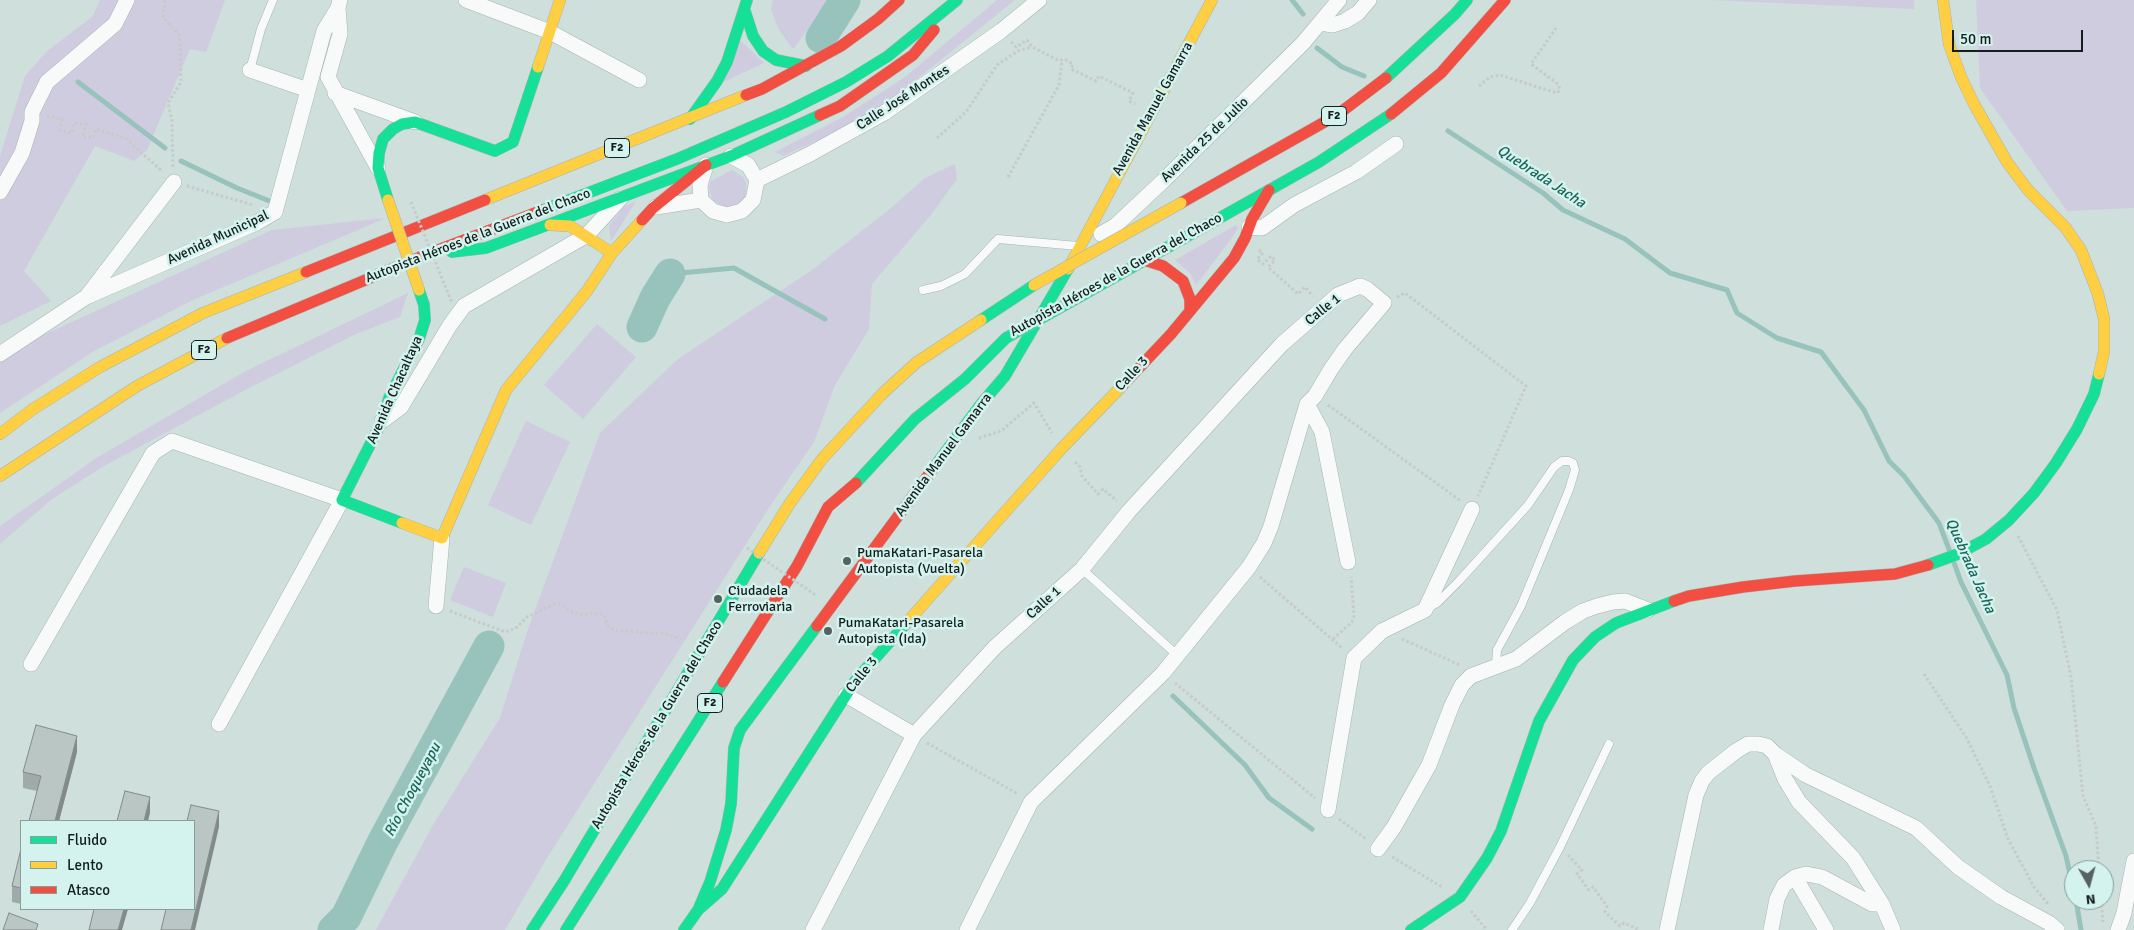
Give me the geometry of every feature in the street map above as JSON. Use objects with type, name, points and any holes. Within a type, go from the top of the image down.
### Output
[{"type":"main road","points":[[415,122],[496,151],[513,142],[560,0]]},
{"type":"main road","name":"F2","points":[[0,434],[33,409],[100,367],[204,313],[371,244],[690,119],[762,88],[841,46],[878,19],[899,0]]},
{"type":"main road","points":[[425,256],[486,248],[550,225],[731,156],[840,106],[913,55],[958,0]]},
{"type":"main road","name":"Autopista Héroes de la Guerra del Chaco","points":[[0,476],[137,386],[232,335],[425,256],[677,159],[786,112],[846,82],[888,56],[958,0]]},
{"type":"main road","name":"Avenida Manuel Gamarra","points":[[698,910],[710,882],[726,830],[731,804],[734,748],[740,730],[982,404],[1006,376],[1081,246],[1104,198],[1212,0]]},
{"type":"main road","name":"Autopista Héroes de la Guerra del Chaco","points":[[532,930],[564,881],[790,503],[822,459],[883,393],[917,362],[1034,285],[1337,115],[1375,88],[1455,14],[1467,0]]},
{"type":"main road","name":"Autopista Héroes de la Guerra del Chaco","points":[[566,930],[797,566],[828,507],[850,489],[915,419],[965,379],[1006,338],[1269,190],[1359,137],[1399,108],[1441,73],[1505,0]]},
{"type":"main road","points":[[1410,930],[1460,897],[1487,858],[1501,831],[1539,720],[1573,660],[1595,637],[1616,623],[1689,596],[1742,587],[1895,574],[1926,566],[1958,554],[1986,539],[2009,520],[2034,493],[2056,463],[2077,429],[2094,394],[2104,352],[2104,320],[2098,294],[2081,250],[2065,227],[2028,190],[2007,162],[1974,104],[1961,77],[1949,44],[1943,0]]},
{"type":"main road","points":[[746,6],[753,36],[763,51],[776,60],[806,66]]},
{"type":"main road","points":[[690,119],[717,81],[727,62],[746,6]]},
{"type":"main road","name":"Avenida Chacaltaya","points":[[342,500],[382,421],[389,398],[419,339],[425,320],[424,305],[378,168],[383,139],[392,129],[415,122]]},
{"type":"main road","points":[[342,500],[442,538],[506,390],[587,290],[612,253],[653,208],[706,165]]},
{"type":"main road","name":"Calle 3","points":[[684,930],[698,910],[722,889],[855,682],[1050,462],[1171,334],[1234,258],[1269,190]]},
{"type":"main road","points":[[550,225],[570,226],[612,253]]},
{"type":"main road","points":[[1144,260],[1163,266],[1182,281],[1190,299],[1190,309]]},
{"type":"street","points":[[466,0],[550,32],[639,80]]},
{"type":"street","name":"Calle José Montes","points":[[757,180],[810,154],[884,113],[1002,31],[1039,0]]},
{"type":"street","name":"Avenida 25 de Julio","points":[[1081,246],[1115,226],[1163,181],[1303,43],[1339,0]]},
{"type":"street","points":[[1320,23],[1333,25],[1345,21],[1358,13],[1370,0]]},
{"type":"street","points":[[0,192],[22,153],[32,121],[32,112],[47,82],[115,24],[122,2]]},
{"type":"street","name":"Avenida Municipal","points":[[0,354],[86,297],[256,224],[275,212],[324,32],[339,4]]},
{"type":"street","name":"Avenida Municipal","points":[[339,4],[340,34],[328,77],[335,93],[378,168]]},
{"type":"street","points":[[250,70],[308,90]]},
{"type":"street","points":[[335,93],[415,122]]},
{"type":"street","points":[[1247,233],[1262,228],[1294,205],[1356,172],[1396,144]]},
{"type":"street","points":[[706,165],[700,185],[701,200],[713,211],[727,214],[742,211],[754,200],[757,180],[748,165],[731,156]]},
{"type":"street","points":[[86,297],[174,182]]},
{"type":"street","points":[[382,421],[401,407],[450,325],[464,306],[587,236],[622,196]]},
{"type":"street","points":[[653,208],[701,200]]},
{"type":"street","name":"Calle 1","points":[[813,930],[914,735],[996,647],[1082,569],[1130,511],[1282,344],[1338,295],[1360,286],[1367,289],[1384,303]]},
{"type":"street","points":[[968,929],[1031,802],[1163,673],[1249,567],[1264,543],[1271,526],[1311,400],[1345,349],[1384,303]]},
{"type":"street","points":[[1311,400],[1322,432],[1348,562]]},
{"type":"street","points":[[31,664],[153,453],[172,442],[342,500]]},
{"type":"street","name":"Avenida Chacaltaya","points":[[219,724],[342,500]]},
{"type":"street","points":[[1328,810],[1354,658],[1382,631],[1425,610],[1472,509]]},
{"type":"street","points":[[436,606],[442,538]]},
{"type":"street","points":[[1378,848],[1394,827],[1429,764],[1462,685],[1471,676],[1516,659],[1565,622],[1583,611],[1612,602],[1626,601],[1648,610]]},
{"type":"street","points":[[846,695],[914,735]]},
{"type":"street","points":[[1667,930],[1696,795],[1702,781],[1719,763],[1748,744],[1768,746],[1775,754],[1806,775],[1916,828],[1958,868],[2001,897],[2053,927]]},
{"type":"street","points":[[1775,754],[1785,779],[1799,802],[1853,858],[1882,904],[1893,930]]},
{"type":"street","points":[[2118,930],[2124,913],[2134,861]]},
{"type":"street","points":[[1771,930],[1777,899],[1784,885],[1795,877],[1806,874],[1822,877],[1872,904],[1882,904]]},
{"type":"street","points":[[1795,877],[1826,930]]},
{"type":"lane","points":[[250,70],[261,29],[273,0]]},
{"type":"lane","points":[[923,290],[941,286],[965,274],[998,239],[1081,246]]},
{"type":"lane","points":[[1425,610],[1437,603],[1459,581],[1528,504],[1554,467],[1562,461],[1573,463],[1575,470],[1569,490],[1521,606],[1497,650],[1496,665]]},
{"type":"lane","points":[[1082,569],[1177,655]]},
{"type":"lane","points":[[1512,930],[1530,903],[1560,847],[1609,744]]},
{"type":"path","points":[[166,0],[164,17],[180,36],[181,82],[168,103],[172,120],[174,182]]},
{"type":"path","points":[[1479,86],[1490,77],[1500,75],[1557,93],[1560,90],[1558,84],[1531,64],[1556,28]]},
{"type":"path","points":[[1002,31],[1016,48],[1027,40],[1032,47],[1062,62],[1066,60],[1073,64],[1071,69],[1096,81],[1099,76],[1134,93],[1129,101],[1140,107]]},
{"type":"path","points":[[937,138],[966,112],[997,65],[1018,51],[1032,47]]},
{"type":"path","points":[[1008,177],[1059,85],[1062,62]]},
{"type":"path","points":[[32,112],[62,119],[60,130],[72,133],[74,123],[86,124],[83,137],[93,138],[96,129],[125,138],[174,182],[275,212]]},
{"type":"path","points":[[408,196],[452,303]]},
{"type":"path","points":[[1247,233],[1263,253],[1257,259],[1263,264],[1271,256],[1275,260],[1268,267],[1298,294],[1306,286],[1314,295],[1307,302]]},
{"type":"path","points":[[1311,400],[1472,509],[1526,386],[1405,293],[1384,303]]},
{"type":"path","points":[[976,436],[979,438],[1001,431],[1034,403],[1053,434]]},
{"type":"path","points":[[1070,456],[1080,467],[1082,476],[1098,494],[1103,489],[1130,511]]},
{"type":"path","points":[[2009,520],[2057,610],[2070,677],[2084,796],[2096,826],[2098,860]]},
{"type":"path","points":[[747,548],[817,596]]},
{"type":"path","points":[[1333,639],[1352,622],[1354,616],[1348,562]]},
{"type":"path","points":[[1249,567],[1354,658]]},
{"type":"path","points":[[436,606],[505,632],[516,628],[527,617],[554,604],[562,605],[570,612],[583,615],[594,613],[604,615],[608,626],[614,630],[664,634],[678,638],[685,646]]},
{"type":"path","points":[[1382,631],[1463,666]]},
{"type":"path","points":[[1924,674],[1966,736],[1990,786],[2008,839],[2034,887],[2054,911],[2053,927]]},
{"type":"path","points":[[914,735],[1031,802]]},
{"type":"path","points":[[1560,847],[1582,870],[1577,874],[1589,890],[1593,887],[1607,906],[1605,912],[1620,926],[1624,923],[1640,930]]},
{"type":"path","points":[[2102,910],[2103,930]]},
{"type":"shaded area","points":[[100,0],[225,0],[206,52],[190,49],[147,150],[134,161],[95,146],[24,271],[51,301],[0,326],[0,156],[25,76],[46,52],[92,17]]},
{"type":"shaded area","points":[[773,0],[830,0],[793,49],[779,30],[771,9]]},
{"type":"shaded area","points":[[997,0],[1015,0],[891,100],[845,128],[783,156],[775,152],[843,117],[905,77]]},
{"type":"shaded area","points":[[1711,0],[1914,0],[1914,9]]},
{"type":"shaded area","points":[[1976,0],[2134,0],[2134,208],[2067,211],[1980,88]]},
{"type":"shaded area","points":[[740,40],[764,63],[721,83]]},
{"type":"shaded area","points":[[955,164],[957,179],[930,216],[872,284],[869,329],[835,385],[814,442],[770,506],[547,858],[505,930],[376,930],[433,825],[500,718],[527,632],[600,433],[678,359],[812,270],[891,208],[925,178]]},
{"type":"shaded area","points":[[732,170],[743,177],[746,183],[746,194],[744,199],[734,206],[722,206],[712,199],[709,187],[711,181]]},
{"type":"shaded area","points":[[636,201],[611,241],[609,226],[624,207]]},
{"type":"shaded area","points":[[386,218],[193,300],[94,351],[0,413],[0,355],[272,230]]},
{"type":"shaded area","points":[[1236,225],[1238,228],[1231,239],[1196,285],[1190,273],[1175,260]]},
{"type":"shaded area","points":[[408,293],[400,317],[356,334],[249,388],[104,466],[52,499],[0,544],[0,526],[98,457],[244,372]]},
{"type":"shaded area","points":[[597,324],[636,357],[583,419],[544,385]]},
{"type":"shaded area","points":[[526,421],[570,442],[531,525],[488,505]]},
{"type":"shaded area","points":[[464,567],[506,583],[493,617],[450,600]]},
{"type":"building","points":[[36,725],[77,736],[55,820],[29,820],[41,776],[23,772]]},
{"type":"building","points":[[125,791],[150,797],[144,820],[117,820]]},
{"type":"building","points":[[191,805],[219,811],[191,930],[161,930],[166,910],[195,910],[195,820],[187,820]]},
{"type":"building","points":[[20,853],[20,888],[12,886]]},
{"type":"building","points":[[94,910],[124,910],[118,930],[89,930]]},
{"type":"building","points":[[9,913],[38,924],[36,930],[3,930]]},
{"type":"waterway","name":"Río Choqueyapu","points":[[821,38],[845,0]]},
{"type":"waterway","name":"Quebrada Jacha","points":[[1292,0],[1303,14]]},
{"type":"waterway","name":"Quebrada Jacha","points":[[1317,48],[1342,67],[1364,76]]},
{"type":"waterway","points":[[78,82],[165,148]]},
{"type":"waterway","name":"Quebrada Jacha","points":[[1448,131],[1543,193],[1563,210],[1625,239],[1670,273],[1727,290],[1737,313],[1777,338],[1821,352],[1864,410],[1889,461],[1904,476],[1939,523],[1950,552]]},
{"type":"waterway","points":[[181,161],[237,188],[272,202]]},
{"type":"waterway","points":[[670,274],[734,268],[825,319]]},
{"type":"waterway","name":"Río Choqueyapu","points":[[642,327],[655,298],[670,274]]},
{"type":"waterway","name":"Quebrada Jacha","points":[[1953,560],[1961,582],[2007,675],[2014,708],[2067,860]]},
{"type":"waterway","name":"Río Choqueyapu","points":[[333,930],[346,917],[383,841],[489,646]]},
{"type":"waterway","points":[[1173,696],[1245,765],[1269,798],[1312,829]]},
{"type":"waterway","name":"Quebrada Jacha","points":[[2078,910],[2081,930]]},
{"type":"traffic: fast","points":[[690,119],[717,81],[727,62],[747,0]]},
{"type":"traffic: fast","points":[[543,210],[677,159],[786,112],[846,82],[888,56],[957,0]]},
{"type":"traffic: fast","points":[[1386,78],[1455,14],[1467,0]]},
{"type":"traffic: fast","points":[[745,11],[753,36],[763,51],[776,60],[806,66]]},
{"type":"traffic: fast","points":[[388,200],[378,168],[379,153],[383,139],[393,129],[402,124],[415,122],[495,151],[513,142],[538,67]]},
{"type":"traffic: fast","points":[[1122,273],[1319,162],[1391,114]]},
{"type":"traffic: fast","points":[[452,252],[486,248],[731,156],[820,115]]},
{"type":"traffic: fast","points":[[935,466],[981,404],[1005,376],[1068,269]]},
{"type":"traffic: fast","points":[[1006,338],[1122,273]]},
{"type":"traffic: fast","points":[[981,320],[1034,285]]},
{"type":"traffic: fast","points":[[402,523],[342,500],[382,421],[389,398],[419,339],[425,320],[424,305],[419,290]]},
{"type":"traffic: fast","points":[[856,483],[915,419],[965,379],[1006,338]]},
{"type":"traffic: fast","points":[[1928,565],[1958,554],[1986,539],[2009,520],[2034,493],[2056,463],[2077,429],[2094,394],[2099,374]]},
{"type":"traffic: fast","points":[[532,930],[564,881],[759,553]]},
{"type":"traffic: fast","points":[[1411,930],[1460,897],[1487,858],[1501,831],[1539,721],[1573,660],[1595,637],[1616,623],[1674,601]]},
{"type":"traffic: fast","points":[[684,930],[698,910],[722,889],[855,681],[910,619]]},
{"type":"traffic: fast","points":[[698,910],[710,882],[726,830],[731,804],[734,748],[740,730],[817,626]]},
{"type":"traffic: fast","points":[[566,930],[723,682]]},
{"type":"traffic: slow","points":[[538,67],[560,0]]},
{"type":"traffic: slow","points":[[1068,269],[1212,0]]},
{"type":"traffic: slow","points":[[1943,0],[1949,44],[1961,77],[1974,104],[2007,162],[2028,190],[2065,227],[2081,250],[2098,294],[2104,319],[2104,352],[2099,374]]},
{"type":"traffic: slow","points":[[485,200],[746,95]]},
{"type":"traffic: slow","points":[[388,200],[419,290]]},
{"type":"traffic: slow","points":[[1034,285],[1181,203]]},
{"type":"traffic: slow","points":[[402,523],[442,538],[506,390],[587,291],[612,253],[642,220]]},
{"type":"traffic: slow","points":[[550,225],[570,226],[612,253]]},
{"type":"traffic: slow","points":[[0,434],[33,409],[100,367],[203,313],[306,272]]},
{"type":"traffic: slow","points":[[759,553],[790,503],[822,459],[883,393],[917,362],[981,320]]},
{"type":"traffic: slow","points":[[0,476],[137,386],[227,338]]},
{"type":"traffic: slow","points":[[910,619],[1062,448],[1122,386]]},
{"type":"traffic: jam","points":[[746,95],[762,89],[841,46],[878,19],[899,0]]},
{"type":"traffic: jam","points":[[1391,114],[1441,73],[1505,0]]},
{"type":"traffic: jam","points":[[820,115],[840,106],[913,55],[934,30]]},
{"type":"traffic: jam","points":[[1181,203],[1337,115],[1386,78]]},
{"type":"traffic: jam","points":[[642,220],[653,208],[706,165]]},
{"type":"traffic: jam","points":[[1122,386],[1171,334],[1234,258],[1245,238],[1252,219],[1269,190]]},
{"type":"traffic: jam","points":[[306,272],[485,200]]},
{"type":"traffic: jam","points":[[227,338],[425,255],[543,210]]},
{"type":"traffic: jam","points":[[1144,260],[1163,266],[1183,281],[1190,299],[1190,309]]},
{"type":"traffic: jam","points":[[817,626],[935,466]]},
{"type":"traffic: jam","points":[[723,682],[797,566],[828,507],[856,483]]},
{"type":"traffic: jam","points":[[1674,601],[1689,596],[1743,587],[1795,581],[1895,574],[1928,565]]},
{"type":"place","name":"PumaKatari-Pasarela Autopista (Vuelta)","points":[[847,561]]},
{"type":"place","name":"Ciudadela Ferroviaria","points":[[718,599]]},
{"type":"place","name":"PumaKatari-Pasarela Autopista (Ida)","points":[[828,631]]}]
